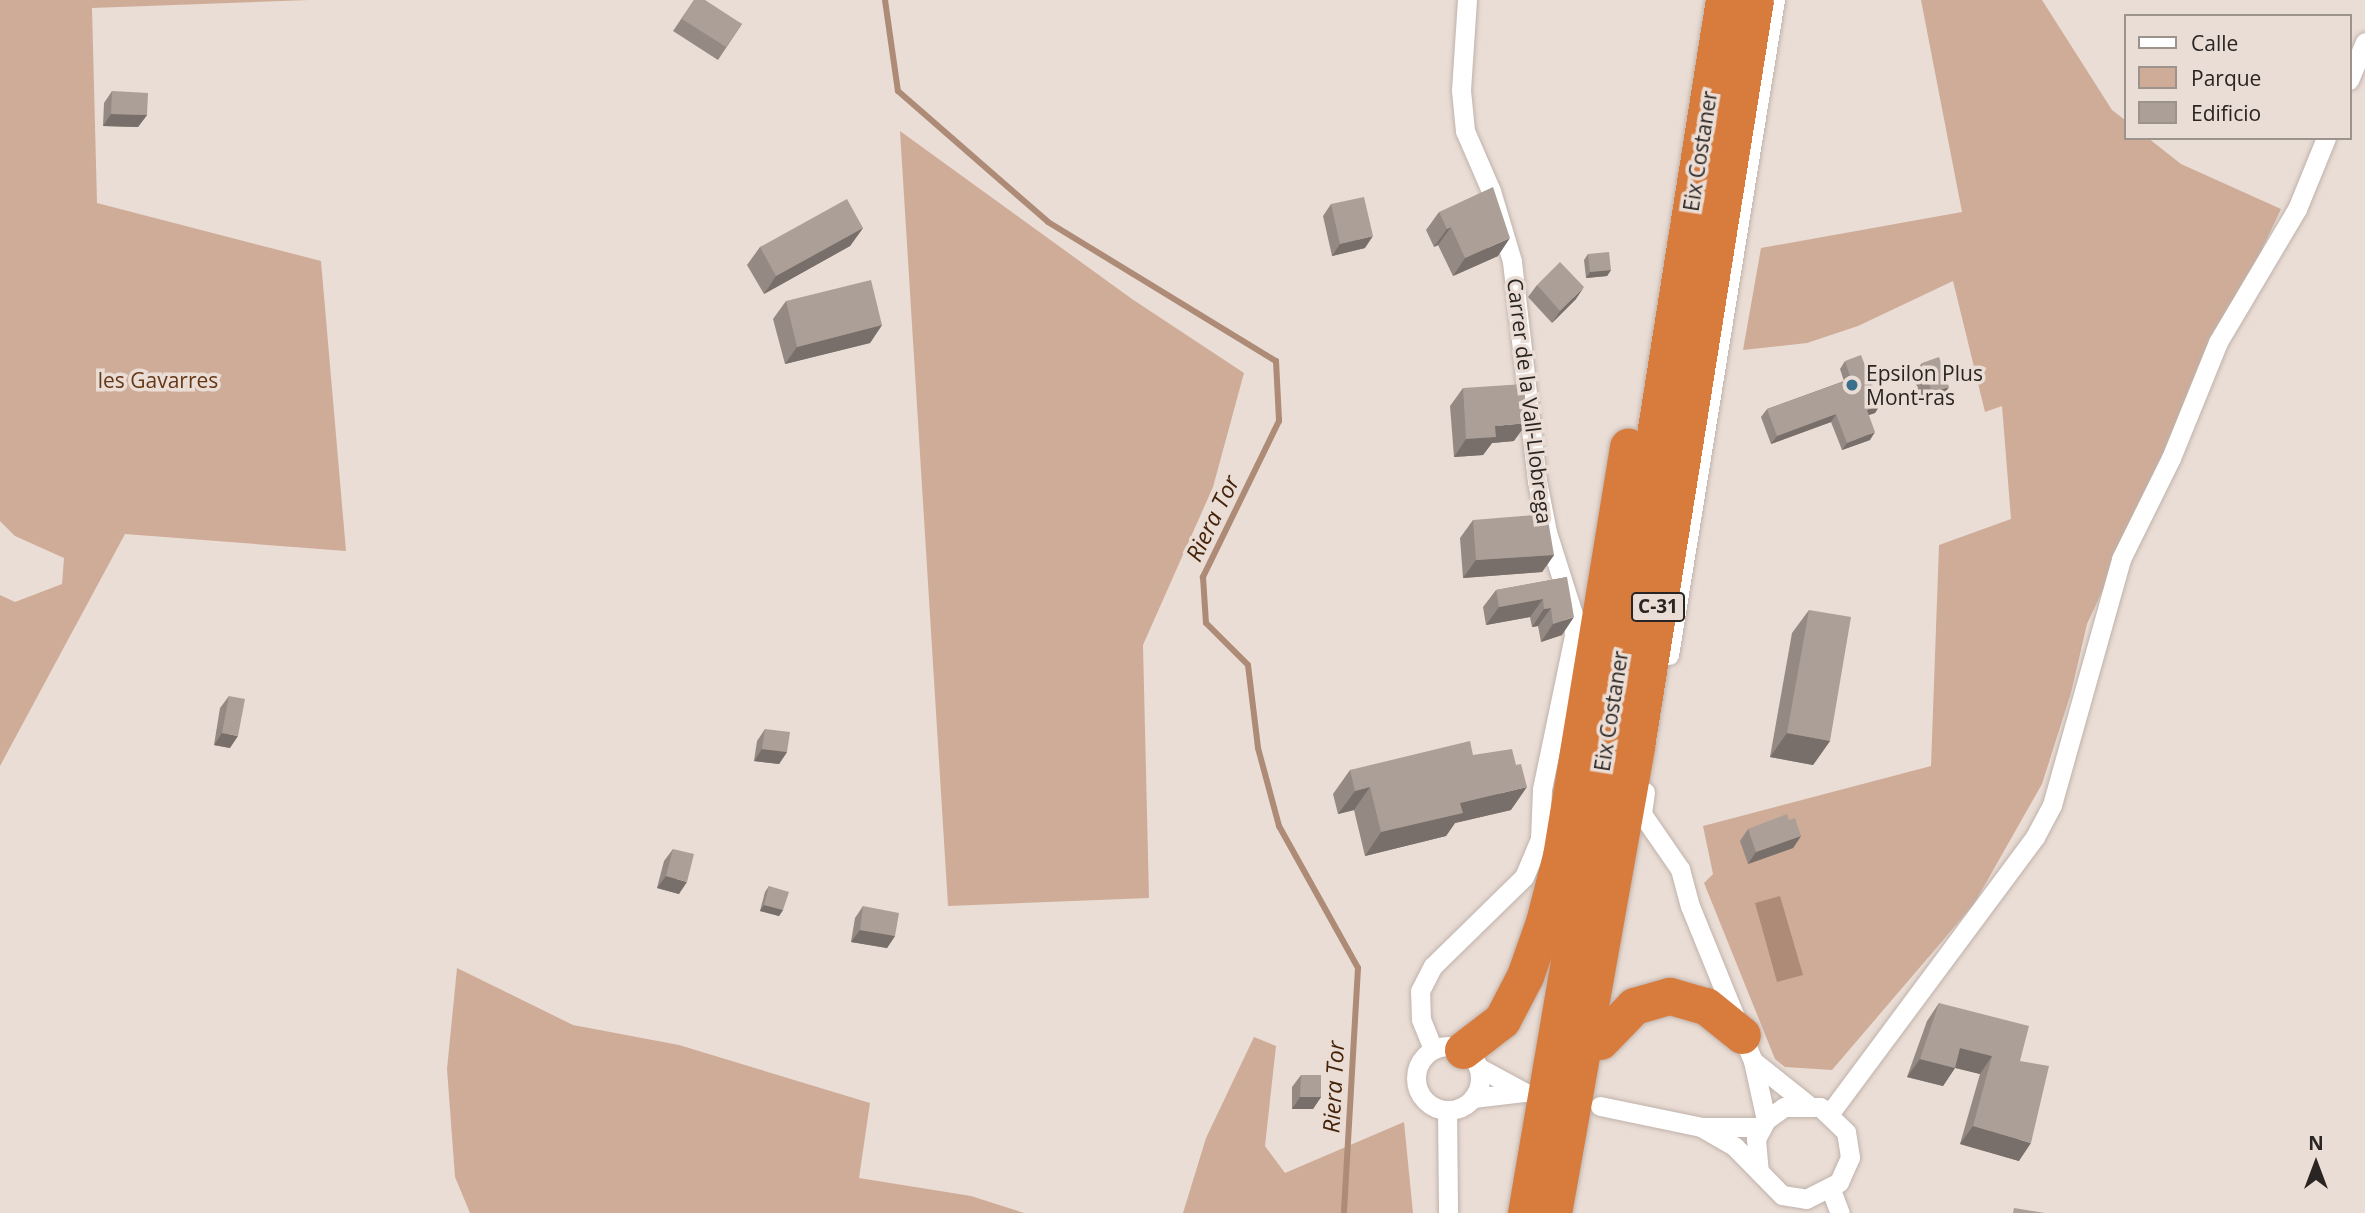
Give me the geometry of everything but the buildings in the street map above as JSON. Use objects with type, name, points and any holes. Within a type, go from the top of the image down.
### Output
[{"type":"highway","points":[[1458,1056],[1502,1020],[1525,976],[1560,856],[1703,0]]},
{"type":"highway","name":"Eix Costaner","points":[[1526,1213],[1606,744],[1724,0]]},
{"type":"highway","name":"C-31","points":[[1553,1213],[1638,732],[1755,0]]},
{"type":"highway","points":[[1567,1213],[1642,814]]},
{"type":"highway","points":[[1600,1041],[1634,1006],[1670,996],[1706,1006],[1747,1048]]},
{"type":"street","name":"Carrer de la Vall-Llobrega","points":[[1458,1056],[1421,1019],[1419,990],[1433,966],[1524,877],[1540,839],[1542,789],[1574,636],[1573,614],[1547,532],[1537,481],[1512,261],[1491,191],[1465,131],[1461,90],[1467,0]]},
{"type":"street","points":[[1759,1171],[1755,1151],[1763,1124],[1747,1048],[1690,906],[1680,869],[1642,814],[1775,0]]},
{"type":"street","points":[[2351,75],[2365,42]]},
{"type":"street","points":[[1830,1113],[2035,837],[2052,805],[2121,559],[2171,458],[2218,342],[2297,209],[2325,140]]},
{"type":"street","points":[[1701,1127],[1735,1147],[1759,1171],[1768,1185],[1793,1198],[1813,1198],[1831,1190],[1850,1157],[1846,1132],[1830,1113],[1807,1104],[1747,1048]]},
{"type":"street","points":[[1458,1056],[1479,1087],[1473,1098]]},
{"type":"street","points":[[1458,1056],[1524,1092],[1473,1098],[1447,1110],[1426,1102],[1416,1086],[1418,1065],[1458,1056]]},
{"type":"street","points":[[1600,1106],[1701,1127],[1763,1124],[1784,1107],[1807,1104]]},
{"type":"street","points":[[1447,1110],[1448,1213]]},
{"type":"street","points":[[1831,1190],[1840,1213]]},
{"type":"green space","name":"les Gavarres","points":[[0,0],[309,0],[92,8],[97,203],[321,261],[346,551],[125,534],[0,766],[0,595],[15,602],[62,584],[64,558],[15,536],[0,521]]},
{"type":"green space","points":[[1921,0],[2042,0],[2112,110],[2124,119],[2124,140],[2151,140],[2181,164],[2281,209],[2087,624],[2071,693],[2042,784],[1974,904],[1832,1070],[1785,1067],[1775,1059],[1704,883],[1713,874],[1703,826],[1931,766],[1939,545],[2011,519],[2002,406],[1985,412],[1953,281],[1858,326],[1807,343],[1743,350],[1761,248],[1962,212]]},
{"type":"green space","points":[[900,131],[1132,299],[1244,373],[1213,487],[1143,645],[1149,898],[948,906]]},
{"type":"green space","points":[[457,968],[573,1025],[679,1045],[870,1103],[859,1178],[971,1196],[1024,1213],[470,1213],[455,1177],[447,1069]]},
{"type":"green space","points":[[1254,1037],[1276,1046],[1265,1146],[1285,1173],[1404,1122],[1413,1213],[1183,1213],[1206,1138]]},
{"type":"shaded area","points":[[1780,896],[1803,975],[1777,982],[1755,903]]},
{"type":"waterway","name":"Riera Tor","points":[[885,0],[898,91],[1048,222],[1276,361],[1279,421],[1203,577],[1206,623],[1248,665],[1258,748],[1279,826],[1358,968],[1344,1213]]},
{"type":"place","name":"Epsilon Plus Mont-ras","points":[[1852,385]]}]
